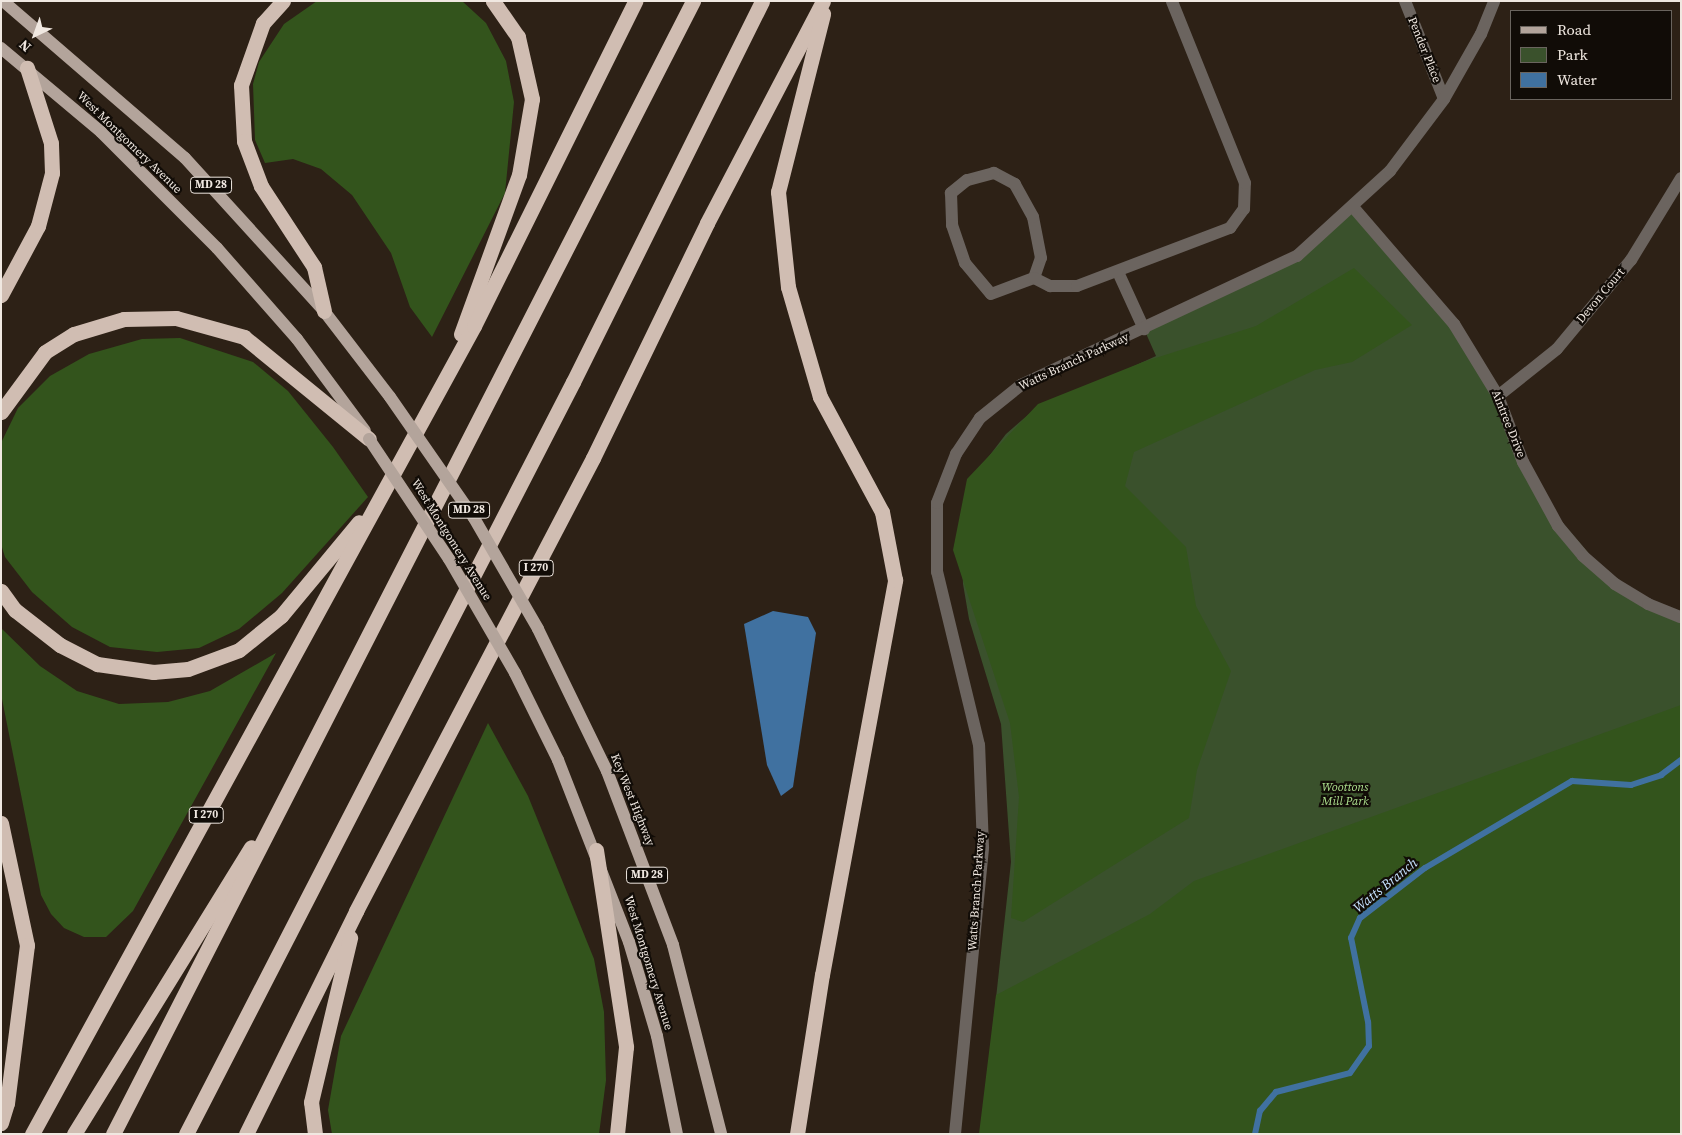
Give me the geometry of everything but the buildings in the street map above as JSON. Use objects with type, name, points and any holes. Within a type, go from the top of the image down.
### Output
[{"type":"highway","points":[[283,1],[263,23],[242,85],[244,141],[262,186],[314,267],[324,311]]},
{"type":"highway","points":[[448,372],[482,270],[519,175],[532,99],[518,37],[493,1]]},
{"type":"highway","name":"I 270","points":[[32,1134],[448,372],[635,1]]},
{"type":"highway","points":[[113,1134],[693,1]]},
{"type":"highway","points":[[186,1134],[573,382],[762,1]]},
{"type":"highway","points":[[797,1134],[822,975],[895,580],[882,512],[820,397],[788,279],[778,192],[825,1]]},
{"type":"highway","name":"I 270","points":[[246,1134],[356,910],[593,458],[707,223],[825,1]]},
{"type":"highway","points":[[1,295],[38,226],[52,173],[51,143],[27,68]]},
{"type":"highway","points":[[1,412],[45,352],[74,334],[124,319],[176,318],[244,337],[369,439]]},
{"type":"highway","points":[[1,591],[15,610],[60,645],[97,664],[153,672],[188,669],[239,650],[281,616],[381,496]]},
{"type":"highway","points":[[74,1134],[310,750]]},
{"type":"highway","points":[[1,822],[27,945],[7,1103],[1,1123]]},
{"type":"highway","points":[[596,850],[626,1047],[617,1134]]},
{"type":"highway","points":[[315,1134],[311,1102],[356,910]]},
{"type":"main road","name":"West Montgomery Avenue","points":[[4,1],[184,158],[324,311],[390,397],[474,518],[538,629]]},
{"type":"main road","name":"West Montgomery Avenue","points":[[1,48],[101,132],[217,248],[308,354],[369,439],[449,559],[515,673],[558,760],[596,850],[629,942],[657,1036],[677,1134]]},
{"type":"main road","name":"Key West Highway","points":[[538,629],[607,771],[673,945],[721,1134]]},
{"type":"street","points":[[1034,278],[1041,258],[1035,225],[1015,184],[994,173],[967,180],[951,192],[952,225],[965,263],[991,294],[1034,278],[1050,286],[1077,286],[1230,228],[1244,209],[1245,183],[1172,1]]},
{"type":"street","name":"Pender Place","points":[[1405,1],[1444,99]]},
{"type":"street","name":"Watts Branch Parkway","points":[[955,1134],[983,846],[979,745],[937,572],[937,503],[956,454],[980,418],[1021,385],[1279,268],[1352,207],[1390,171],[1444,99],[1481,34],[1494,1]]},
{"type":"street","name":"Devon Court","points":[[1498,396],[1556,349],[1631,260],[1681,178]]},
{"type":"street","name":"Aintree Drive","points":[[1352,207],[1454,324],[1498,396],[1523,462],[1558,526],[1584,556],[1615,584],[1648,604],[1681,617]]},
{"type":"street","points":[[1118,272],[1144,329]]},
{"type":"green space","points":[[317,1],[462,1],[486,23],[506,61],[514,102],[505,193],[432,337],[410,307],[391,253],[352,195],[321,169],[293,159],[265,163],[255,140],[253,84],[259,62],[284,24]]},
{"type":"green space","name":"Woottons Mill Park","points":[[1353,207],[1454,324],[1498,396],[1538,494],[1615,584],[1681,617],[1681,1134],[981,1134],[1011,862],[1001,724],[969,619],[963,584],[962,561],[983,464],[1006,434],[1029,414],[1156,356],[1144,329],[1279,268]]},
{"type":"green space","points":[[1354,268],[1412,325],[1352,362],[1315,370],[1134,452],[1125,486],[1186,547],[1196,606],[1231,671],[1197,770],[1189,818],[1023,922],[1011,918],[1019,797],[1010,723],[953,550],[967,479],[1038,404],[1143,362],[1256,326]]},
{"type":"green space","points":[[180,338],[253,362],[288,391],[333,447],[368,497],[282,593],[239,629],[199,648],[157,652],[110,647],[72,627],[32,592],[5,557],[1,544],[1,443],[18,408],[50,376],[89,354],[142,339]]},
{"type":"green space","points":[[1,628],[40,666],[77,691],[119,704],[168,702],[210,691],[276,653],[133,911],[106,937],[84,937],[64,928],[51,914],[41,895],[1,694]]},
{"type":"green space","points":[[1681,705],[1681,1134],[979,1134],[996,995],[1150,914],[1194,881]]},
{"type":"green space","points":[[488,723],[528,796],[594,959],[604,1012],[606,1080],[599,1134],[332,1134],[328,1110],[341,1036]]},
{"type":"water","points":[[773,611],[808,617],[816,633],[793,787],[781,796],[767,765],[744,624]]},
{"type":"waterway","name":"Watts Branch","points":[[1255,1134],[1260,1111],[1276,1092],[1350,1073],[1369,1046],[1368,1022],[1351,938],[1360,918],[1425,868],[1572,781],[1631,785],[1661,775],[1681,760]]}]
